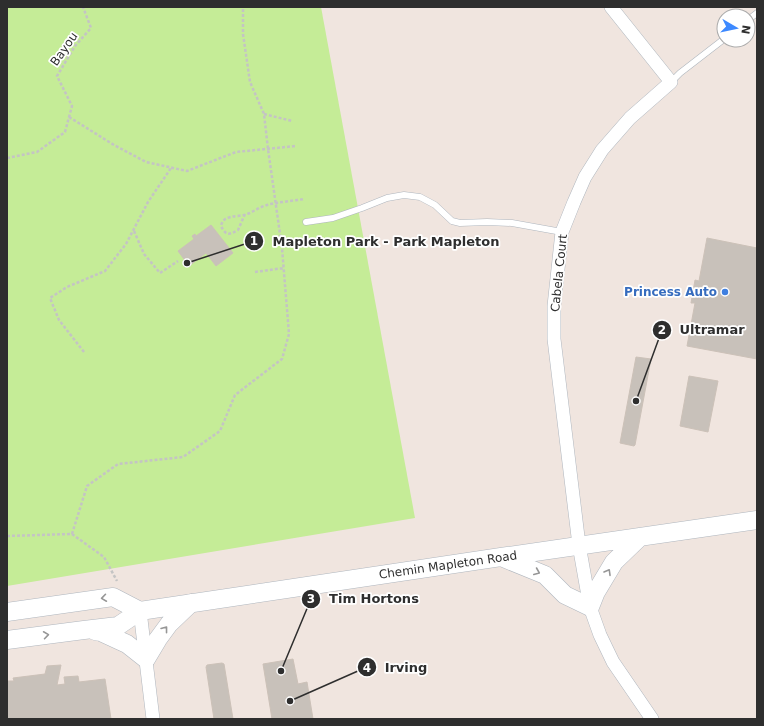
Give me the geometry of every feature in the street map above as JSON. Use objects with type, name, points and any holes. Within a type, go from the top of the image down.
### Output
[{"type":"main road","name":"Chemin Mapleton Road","points":[[7,640],[118,626],[140,611],[190,603],[757,520]]},
{"type":"main road","points":[[501,557],[545,575],[565,595],[590,607],[596,592],[614,562],[640,537]]},
{"type":"main road","points":[[7,612],[113,597],[140,611]]},
{"type":"main road","points":[[84,630],[101,632],[127,644],[146,659],[158,638],[169,624],[190,603]]},
{"type":"street","points":[[611,7],[671,82]]},
{"type":"street","name":"Cabela Court","points":[[652,719],[613,662],[600,635],[590,607],[579,545],[554,339],[554,306],[562,232],[586,177],[602,150],[630,118],[671,82]]},
{"type":"street","points":[[140,611],[153,719]]},
{"type":"lane","name":"Cabela Court","points":[[671,82],[680,73],[716,45]]},
{"type":"lane","points":[[306,222],[333,218],[387,198],[404,195],[420,197],[435,205],[452,221],[460,223],[512,223],[562,232]]},
{"type":"path","name":"Bayou","points":[[7,158],[37,152],[65,132],[72,106],[57,76],[75,46],[91,28],[82,7]]},
{"type":"path","points":[[72,534],[88,486],[118,464],[183,457],[220,431],[235,395],[282,358],[288,334],[282,248],[264,114],[250,82],[243,34],[243,7]]},
{"type":"path","points":[[264,114],[292,122]]},
{"type":"path","points":[[69,117],[114,145],[146,162],[187,172],[236,152],[296,146]]},
{"type":"path","points":[[84,352],[59,320],[50,298],[66,287],[105,271],[126,244],[148,202],[171,168]]},
{"type":"path","points":[[245,214],[238,230],[231,234],[225,233],[221,226],[225,219],[245,214],[266,205],[304,199]]},
{"type":"path","points":[[133,230],[144,254],[160,273],[178,261]]},
{"type":"path","points":[[255,272],[284,268]]},
{"type":"path","points":[[7,536],[72,534],[104,557],[118,581]]},
{"type":"green space","points":[[7,7],[321,7],[415,518],[7,586]]},
{"type":"building","points":[[211,225],[233,253],[216,266],[206,253],[189,266],[178,251],[194,239],[192,236],[195,234],[196,236]]},
{"type":"building","name":"Princess Auto","points":[[707,238],[757,248],[757,359],[687,346],[695,303],[691,303],[695,280],[699,281]]},
{"type":"building","points":[[636,357],[651,359],[634,446],[620,443]]},
{"type":"building","points":[[689,376],[718,381],[708,432],[680,426]]},
{"type":"building","points":[[293,659],[298,684],[307,682],[313,719],[272,719],[263,664]]},
{"type":"building","points":[[224,664],[233,719],[214,719],[206,667],[207,665]]},
{"type":"building","points":[[61,665],[57,685],[65,684],[64,677],[78,676],[79,682],[105,679],[111,719],[7,719],[7,681],[14,681],[13,678],[45,674],[47,666]]},
{"type":"place","name":"Mapleton Park - Park Mapleton","points":[[187,263]]},
{"type":"place","name":"Princess Auto","points":[[725,292]]},
{"type":"place","name":"Ultramar","points":[[636,401]]},
{"type":"place","name":"Tim Hortons","points":[[281,671]]},
{"type":"place","name":"Irving","points":[[290,701]]}]
